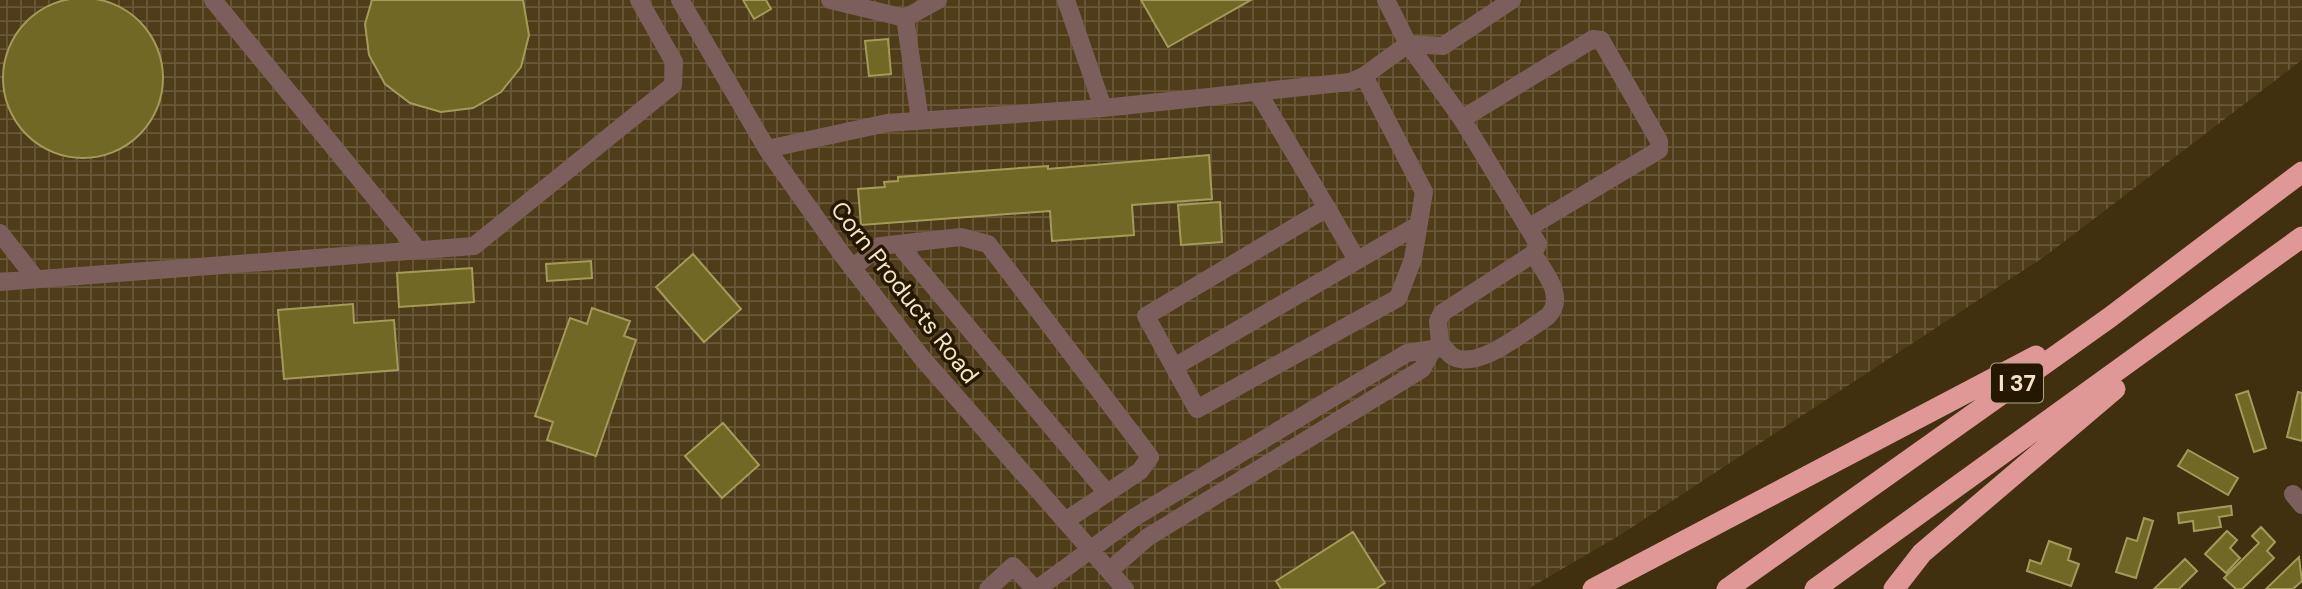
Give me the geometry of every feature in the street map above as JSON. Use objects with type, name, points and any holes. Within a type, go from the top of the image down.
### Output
[{"type":"highway","name":"I 37","points":[[1727,589],[2109,318],[2302,172]]},
{"type":"highway","name":"I 37","points":[[1815,589],[2302,237]]},
{"type":"highway","points":[[1593,589],[2109,318]]},
{"type":"highway","points":[[1894,589],[1922,553],[2116,388],[2163,339]]},
{"type":"street","points":[[213,0],[418,250]]},
{"type":"street","points":[[0,282],[474,246],[673,85],[674,62],[639,0]]},
{"type":"street","name":"Corn Products Road","points":[[680,0],[767,149],[852,268],[922,358],[1125,589]]},
{"type":"street","points":[[830,0],[905,18],[938,0]]},
{"type":"street","points":[[1066,0],[1103,108]]},
{"type":"street","points":[[1109,571],[1147,537],[1422,369],[1437,346],[1438,321],[1442,313],[1533,254],[1538,244],[1462,119],[1408,44],[1386,0]]},
{"type":"street","points":[[767,149],[887,123],[1103,108],[1350,82],[1364,76],[1408,44],[1443,46],[1512,0]]},
{"type":"street","points":[[905,18],[920,120]]},
{"type":"street","points":[[1462,119],[1592,39],[1601,40],[1659,141],[1659,150],[1528,228]]},
{"type":"street","points":[[1327,208],[1146,316],[1197,409],[1398,299],[1413,259],[1423,192],[1364,76]]},
{"type":"street","points":[[1259,93],[1357,260]]},
{"type":"street","points":[[1174,367],[1418,225]]},
{"type":"street","points":[[0,233],[36,279]]},
{"type":"street","points":[[852,268],[880,246],[961,237],[988,244],[1150,457],[1140,471],[1065,521]]},
{"type":"street","points":[[902,244],[904,251],[1107,493]]},
{"type":"street","points":[[988,589],[1013,566],[1036,589],[1135,517],[1407,353],[1437,346],[1453,357],[1469,360],[1490,353],[1555,310],[1556,300],[1550,281],[1533,254]]},
{"type":"shaded area","points":[[0,0],[2302,0],[2302,60],[2044,257],[1620,535],[1528,589],[0,589]]},
{"type":"building","points":[[83,-2],[114,4],[140,21],[157,47],[163,78],[157,109],[140,135],[114,152],[83,158],[52,152],[26,135],[9,109],[3,78],[9,47],[26,21],[52,4]]},
{"type":"building","points":[[372,0],[523,0],[529,35],[521,67],[501,92],[473,108],[441,112],[410,103],[385,84],[369,55],[365,24]]},
{"type":"building","points":[[743,0],[766,0],[771,9],[754,19]]},
{"type":"building","points":[[1141,0],[1251,0],[1168,47]]},
{"type":"building","points":[[888,39],[891,74],[869,76],[865,41]]},
{"type":"building","points":[[1209,155],[1212,199],[1132,205],[1134,235],[1052,241],[1050,211],[861,225],[858,189],[885,187],[884,182],[898,181],[898,177],[1048,166],[1048,169]]},
{"type":"building","points":[[1220,202],[1222,242],[1181,245],[1178,205]]},
{"type":"building","points":[[693,254],[741,309],[704,342],[656,287]]},
{"type":"building","points":[[591,261],[592,278],[547,281],[546,264]]},
{"type":"building","points":[[472,268],[474,302],[399,307],[397,273]]},
{"type":"building","points":[[353,304],[354,323],[394,320],[398,370],[284,379],[278,310]]},
{"type":"building","points":[[592,308],[630,321],[624,336],[636,340],[596,456],[547,440],[553,422],[535,416],[570,318],[587,324]]},
{"type":"building","points":[[2248,391],[2266,448],[2254,452],[2236,395]]},
{"type":"building","points":[[2298,392],[2302,393],[2302,441],[2287,437]]},
{"type":"building","points":[[723,423],[759,465],[722,498],[685,456]]},
{"type":"building","points":[[2188,450],[2238,478],[2228,495],[2178,466]]},
{"type":"building","points":[[2231,506],[2232,515],[2219,517],[2221,527],[2194,531],[2193,521],[2179,523],[2178,513]]},
{"type":"building","points":[[2144,518],[2153,521],[2136,578],[2116,572],[2127,538],[2137,541]]},
{"type":"building","points":[[2261,527],[2275,542],[2267,551],[2274,558],[2242,589],[2236,589],[2224,578],[2259,543],[2252,536]]},
{"type":"building","points":[[2227,531],[2237,540],[2230,548],[2240,558],[2226,573],[2205,554]]},
{"type":"building","points":[[1353,532],[1385,583],[1376,589],[1281,589],[1276,581]]},
{"type":"building","points":[[2049,541],[2071,549],[2068,560],[2079,564],[2071,586],[2027,571],[2030,560],[2041,564]]},
{"type":"building","points":[[2299,557],[2302,581],[2293,589],[2266,589]]},
{"type":"building","points":[[2185,559],[2197,571],[2179,589],[2154,589]]}]
